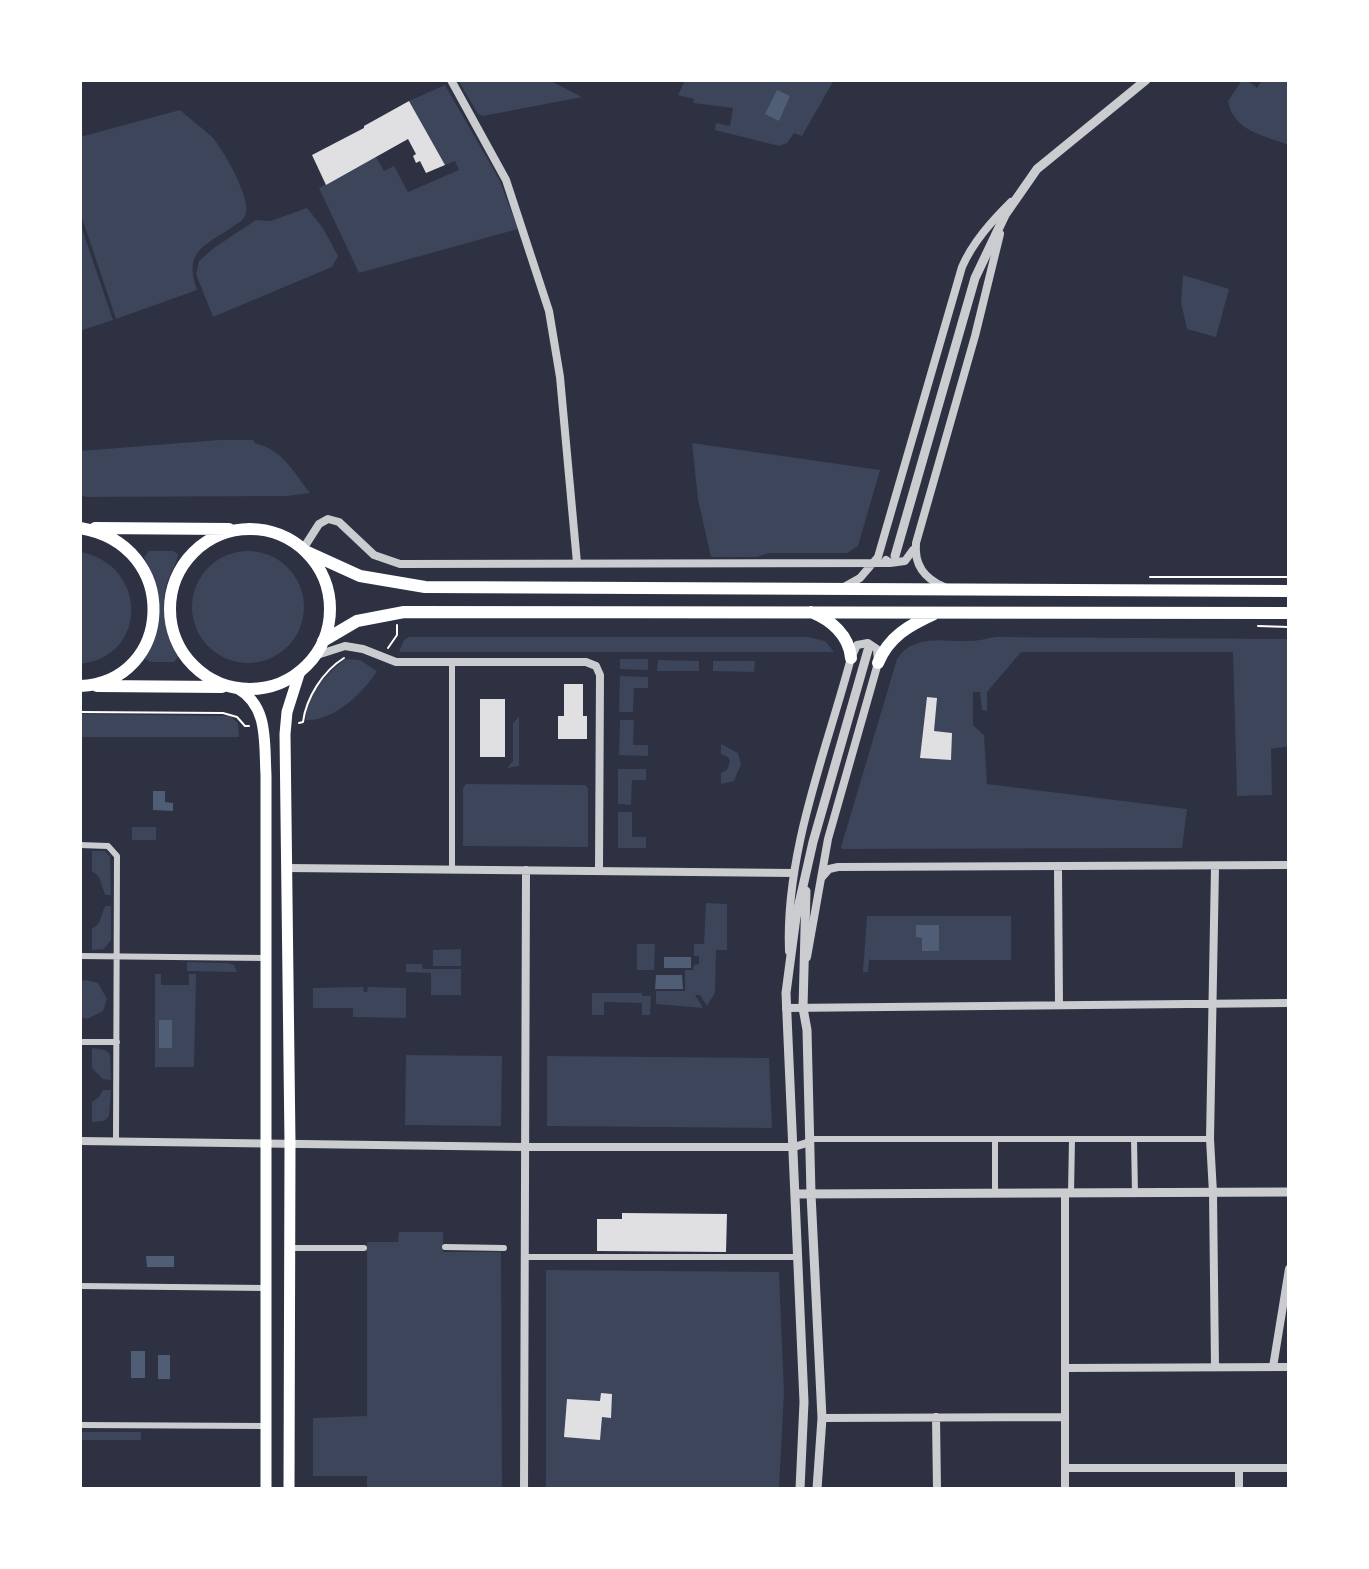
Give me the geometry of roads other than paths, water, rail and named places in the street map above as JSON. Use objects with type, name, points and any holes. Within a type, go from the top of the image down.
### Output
[{"type":"main road","points":[[80,528],[256,529],[281,535],[304,550],[360,576],[413,587],[1289,591]]},
{"type":"main road","points":[[80,528],[96,531],[123,545],[144,568],[154,597],[152,628],[138,656],[115,676],[83,686]]},
{"type":"main road","points":[[256,529],[218,535],[195,551],[179,572],[170,598],[171,625],[189,661],[210,678],[251,695],[259,708],[264,731],[266,1489]]},
{"type":"main road","points":[[83,686],[261,688],[300,671],[323,641],[329,619],[329,597],[319,569],[304,550]]},
{"type":"main road","points":[[808,611],[841,632],[851,658]]},
{"type":"main road","points":[[878,663],[885,648],[902,630],[941,611]]},
{"type":"main road","points":[[323,641],[344,626],[392,612],[1289,613]]},
{"type":"main road","points":[[289,1489],[290,1143],[285,729],[293,688],[300,671]]},
{"type":"street","points":[[451,80],[506,180],[549,311],[560,377],[577,563]]},
{"type":"street","points":[[836,589],[863,575],[875,562],[882,545],[962,267],[982,232],[1014,199],[1037,169],[1146,80]]},
{"type":"street","points":[[892,559],[975,278],[1014,199]]},
{"type":"street","points":[[882,545],[884,560],[909,558],[916,543],[957,402],[1005,215]]},
{"type":"street","points":[[304,550],[319,524],[328,519],[339,522],[374,555],[400,564],[661,565],[875,562],[892,559]]},
{"type":"street","points":[[916,543],[918,565],[928,577],[948,589]]},
{"type":"street","points":[[853,562],[864,566],[863,575]]},
{"type":"street","points":[[800,1489],[804,1402],[786,1008],[789,919],[793,873],[851,658],[857,645],[868,643],[877,649],[878,663],[828,839],[806,963]]},
{"type":"street","points":[[314,656],[345,646],[363,649],[396,662],[586,662],[596,666],[600,675],[599,870]]},
{"type":"street","points":[[789,959],[806,872],[868,650]]},
{"type":"street","points":[[452,662],[452,870]]},
{"type":"street","points":[[80,845],[108,846],[117,856],[116,1141]]},
{"type":"street","points":[[821,880],[829,869],[838,867],[1289,865]]},
{"type":"street","points":[[1215,867],[1210,1139],[1215,1367]]},
{"type":"street","points":[[288,868],[793,873]]},
{"type":"street","points":[[1058,868],[1059,1005]]},
{"type":"street","points":[[524,1489],[526,870]]},
{"type":"street","points":[[806,872],[803,1008],[807,1030],[822,1418],[817,1489]]},
{"type":"street","points":[[80,956],[265,958]]},
{"type":"street","points":[[786,1008],[1289,1003]]},
{"type":"street","points":[[80,1042],[117,1042]]},
{"type":"street","points":[[995,1139],[995,1193]]},
{"type":"street","points":[[1065,1489],[1068,1193],[1072,1139]]},
{"type":"street","points":[[1134,1139],[1135,1194]]},
{"type":"street","points":[[80,1141],[794,1147],[810,1141],[1210,1139]]},
{"type":"street","points":[[796,1194],[1289,1192]]},
{"type":"street","points":[[445,1247],[504,1248]]},
{"type":"street","points":[[290,1248],[364,1248]]},
{"type":"street","points":[[524,1257],[799,1257]]},
{"type":"street","points":[[1273,1367],[1289,1269]]},
{"type":"street","points":[[80,1286],[265,1288]]},
{"type":"street","points":[[1066,1368],[1289,1367]]},
{"type":"street","points":[[936,1417],[937,1489]]},
{"type":"street","points":[[822,1418],[1065,1417]]},
{"type":"street","points":[[80,1425],[265,1426]]},
{"type":"street","points":[[1065,1468],[1289,1468]]},
{"type":"street","points":[[1239,1468],[1239,1489]]}]
